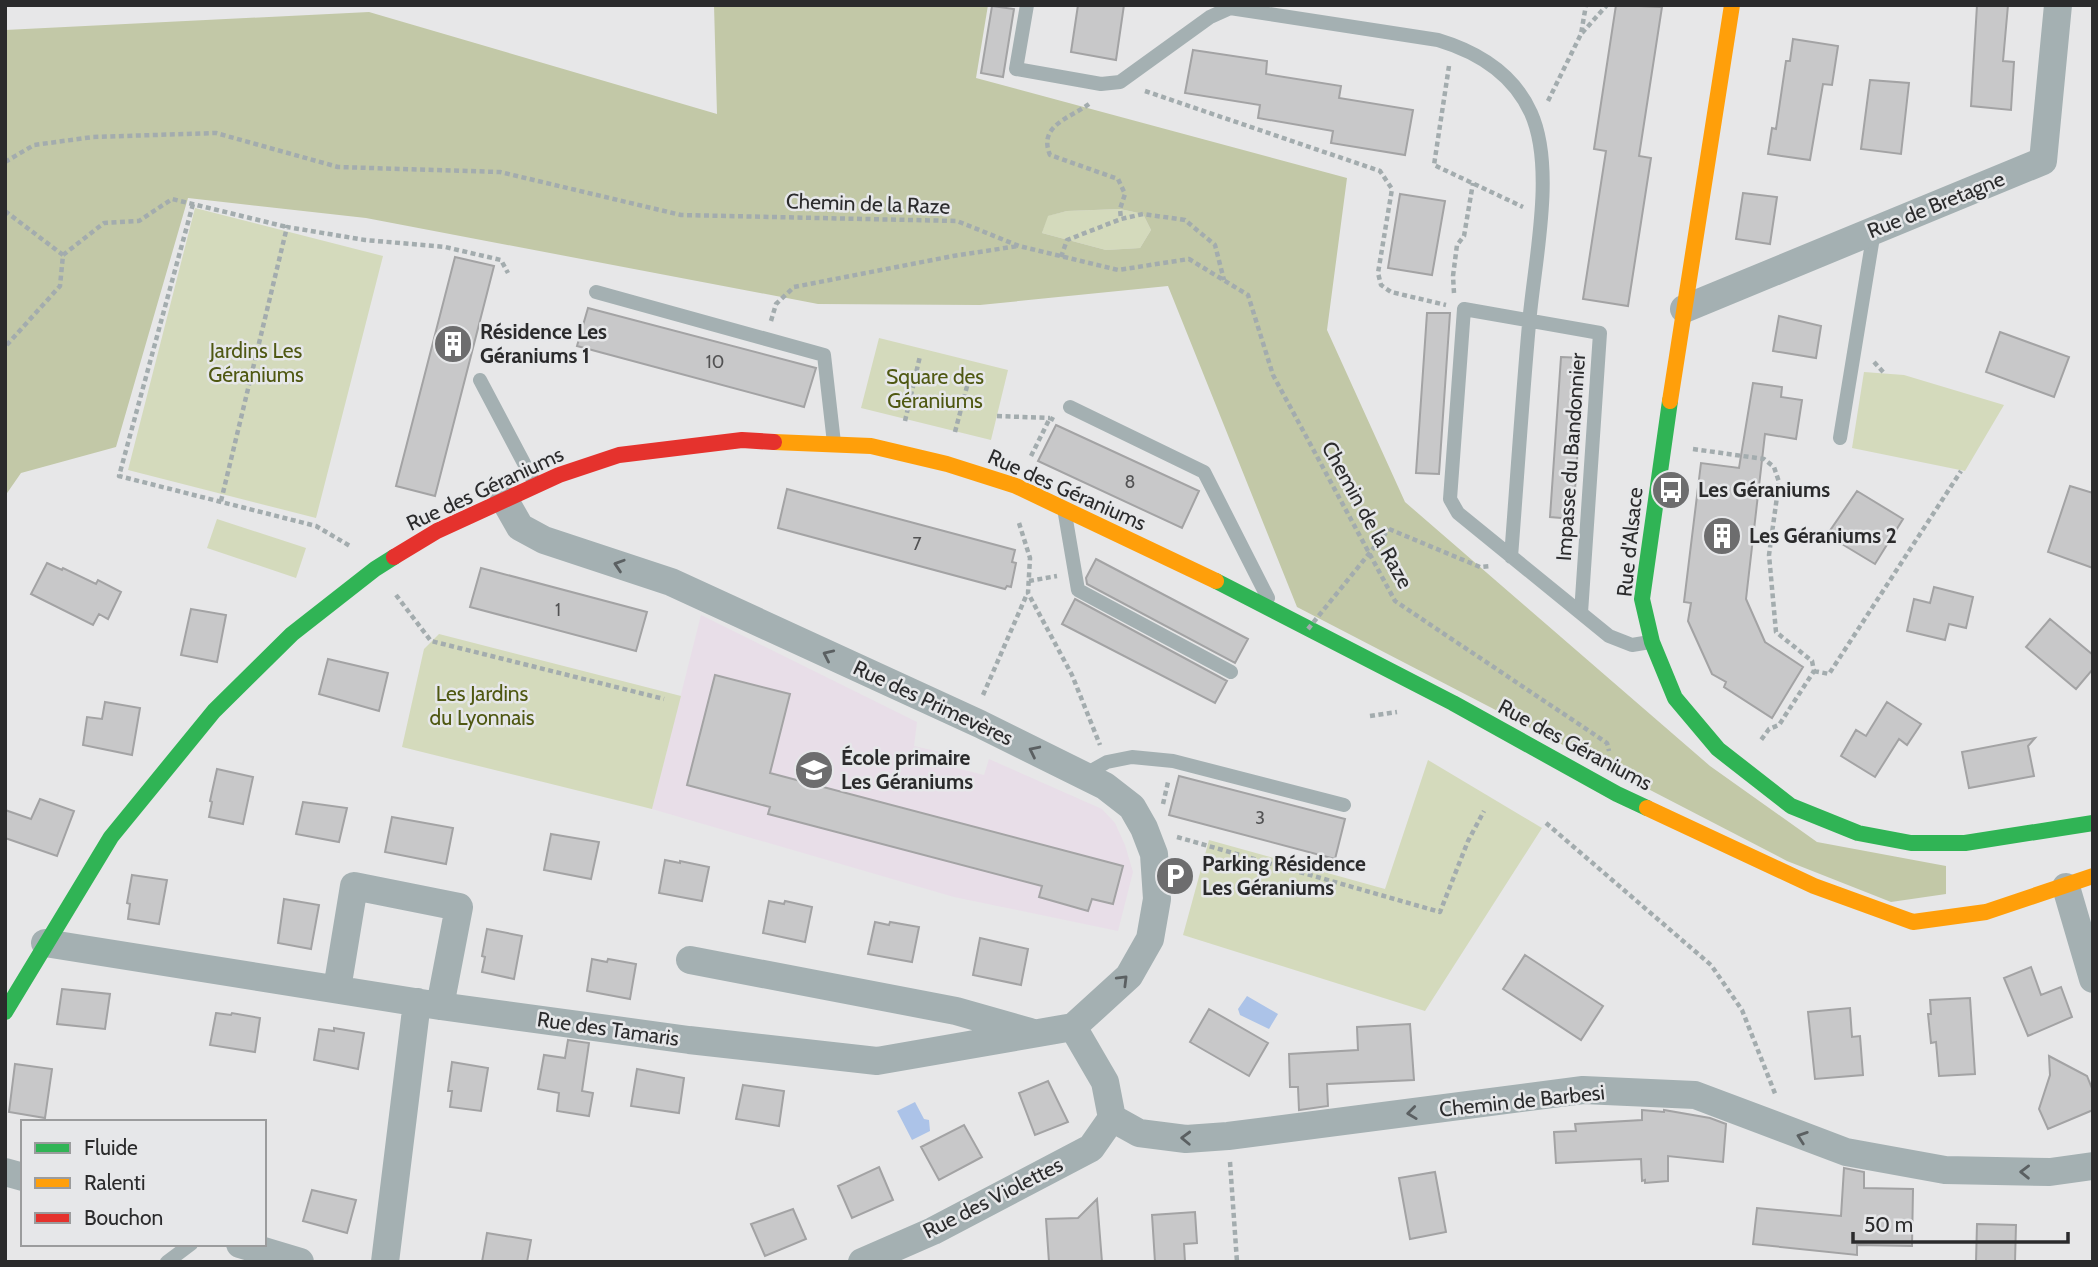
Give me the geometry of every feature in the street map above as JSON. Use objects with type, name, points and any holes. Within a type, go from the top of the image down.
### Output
[{"type":"street","name":"Rue d'Alsace","points":[[1732,5],[1664,435],[1642,599],[1652,642],[1675,698],[1718,749],[1791,806],[1858,833],[1911,843],[1965,843],[2093,823]]},
{"type":"street","name":"Rue de Bretagne","points":[[1684,309],[2043,161],[2058,5]]},
{"type":"street","name":"Rue des Géraniums","points":[[5,1012],[111,837],[214,711],[292,634],[375,569],[437,531],[504,499],[619,454],[742,440],[870,446],[947,464],[1016,486],[1218,582],[1453,703],[1616,793],[1814,887],[1913,922],[1986,912],[2093,876]]},
{"type":"street","name":"Rue des Primevères","points":[[504,499],[520,527],[544,540],[671,582],[980,724],[1096,768],[1105,786],[1132,807],[1144,828],[1154,854],[1157,899],[1150,939],[1129,976],[1073,1027]]},
{"type":"street","points":[[337,989],[354,886],[459,907],[429,1004],[385,1262]]},
{"type":"street","points":[[2066,887],[2093,979]]},
{"type":"street","name":"Rue des Tamaris","points":[[45,943],[429,1004],[689,1040],[877,1061],[1073,1027]]},
{"type":"street","points":[[690,960],[956,1011],[1035,1033]]},
{"type":"street","points":[[1073,1027],[1105,1082],[1112,1118]]},
{"type":"street","name":"Chemin de Barbesi","points":[[1112,1118],[1139,1133],[1186,1139],[1228,1136],[1583,1090],[1695,1095],[1846,1152],[1945,1170],[2050,1172],[2093,1166]]},
{"type":"street","name":"Rue des Violettes","points":[[862,1262],[933,1231],[1091,1148],[1112,1118]]},
{"type":"street","points":[[247,1246],[300,1262]]},
{"type":"lane","points":[[1027,5],[1016,69],[1079,81],[1101,84],[1120,82],[1210,17],[1230,8],[1452,44],[1491,62],[1514,86],[1531,113],[1540,144],[1543,183],[1529,321],[1516,561]]},
{"type":"lane","points":[[1840,438],[1874,231]]},
{"type":"lane","points":[[596,292],[824,355],[834,444]]},
{"type":"lane","name":"Impasse du Bandonnier","points":[[1581,613],[1600,334],[1464,309],[1450,499],[1458,513],[1609,636],[1632,645],[1652,642]]},
{"type":"lane","points":[[480,380],[536,485]]},
{"type":"lane","points":[[1070,407],[1204,472],[1275,612]]},
{"type":"lane","points":[[1064,509],[1077,590],[1231,672]]},
{"type":"lane","points":[[1096,768],[1132,757],[1173,761],[1344,805]]},
{"type":"lane","points":[[167,1262],[188,1246]]},
{"type":"path","points":[[1581,34],[1586,5]]},
{"type":"path","points":[[1531,113],[1549,100],[1581,34],[1607,5]]},
{"type":"path","points":[[1452,44],[1434,165],[1540,215]]},
{"type":"path","points":[[1121,219],[1120,209],[1125,194],[1118,179],[1050,155],[1045,144],[1049,130],[1120,82],[1380,171],[1392,189],[1378,273],[1381,285],[1391,292],[1464,309]]},
{"type":"path","name":"Chemin de la Raze","points":[[5,162],[34,145],[93,137],[216,133],[338,167],[500,172],[681,215],[957,221],[1019,246],[1118,270],[1189,259],[1248,295],[1273,375],[1395,601],[1607,743],[1616,793]]},
{"type":"path","points":[[1464,309],[1454,297],[1452,276],[1457,246],[1464,236],[1473,183]]},
{"type":"path","points":[[5,347],[60,286],[63,255],[104,223],[139,221],[172,199],[287,227],[365,240],[445,247],[501,260],[508,273]]},
{"type":"path","points":[[193,204],[119,475],[316,526],[363,554],[432,641],[664,699]]},
{"type":"path","points":[[5,211],[63,255]]},
{"type":"path","points":[[1061,257],[1067,240],[1121,219],[1143,214],[1185,220],[1215,244],[1224,281]]},
{"type":"path","points":[[220,501],[287,227]]},
{"type":"path","points":[[766,339],[776,304],[794,287],[1019,246]]},
{"type":"path","points":[[898,453],[920,356]]},
{"type":"path","points":[[947,464],[971,371]]},
{"type":"path","points":[[997,416],[1050,418],[1057,422]]},
{"type":"path","points":[[980,724],[978,705],[1028,593],[1030,558],[1013,506],[1016,486],[1050,418]]},
{"type":"path","points":[[1664,435],[1694,450],[1764,459],[1774,467],[1779,482],[1769,555],[1776,632],[1812,661],[1814,671],[1779,725],[1769,729],[1742,768]]},
{"type":"path","points":[[1814,671],[1829,674],[1961,471]]},
{"type":"path","points":[[1308,629],[1389,529],[1480,567],[1516,561]]},
{"type":"path","points":[[1028,593],[1072,675],[1096,768]]},
{"type":"path","points":[[1163,805],[1173,761]]},
{"type":"path","points":[[1144,828],[1440,912],[1468,841],[1485,811]]},
{"type":"path","points":[[1546,823],[1711,965],[1742,1010],[1790,1132]]},
{"type":"path","points":[[1232,1184],[1237,1262]]},
{"type":"shaded area","name":"École primaire Les Géraniums","points":[[701,615],[917,722],[914,746],[949,754],[948,766],[984,775],[989,759],[1102,809],[1115,823],[1133,872],[1118,931],[954,897],[652,809]]},
{"type":"green space","points":[[714,5],[988,5],[976,78],[1347,178],[1327,330],[1405,502],[1710,766],[1817,842],[1946,866],[1946,894],[1891,902],[1787,861],[1297,607],[1168,286],[980,305],[818,304],[366,218],[188,198],[116,447],[21,473],[5,496],[5,30],[369,12],[717,114]],"holes":[[[1120,209],[1143,214],[1151,230],[1140,248],[1106,250],[1042,233],[1048,216],[1067,211]]]},
{"type":"green space","name":"Jardins Les Géraniums","points":[[195,208],[383,256],[316,518],[128,470]]},
{"type":"green space","points":[[1120,209],[1143,214],[1151,230],[1140,248],[1106,250],[1042,233],[1047,216],[1067,211]]},
{"type":"green space","name":"Square des Géraniums","points":[[879,338],[1008,370],[991,440],[861,408]]},
{"type":"green space","points":[[1864,372],[1904,375],[2004,405],[1965,471],[1852,448]]},
{"type":"green space","points":[[217,519],[306,548],[296,578],[207,548]]},
{"type":"green space","name":"Les Jardins du Lyonnais","points":[[439,634],[681,696],[652,809],[402,747],[424,649]]},
{"type":"green space","points":[[1428,760],[1542,828],[1425,1011],[1183,935],[1209,840],[1385,889]]},
{"type":"water","points":[[1247,996],[1278,1014],[1269,1029],[1240,1015],[1238,1009]]},
{"type":"water","points":[[915,1102],[924,1119],[929,1120],[930,1131],[912,1140],[897,1111]]},
{"type":"building","points":[[1078,5],[1124,5],[1116,60],[1071,52]]},
{"type":"building","points":[[1616,5],[1662,7],[1639,156],[1651,158],[1628,306],[1583,299],[1606,151],[1594,149]]},
{"type":"building","points":[[1977,5],[2008,5],[2003,61],[2014,62],[2011,110],[1971,106]]},
{"type":"building","points":[[992,6],[1014,9],[1003,77],[981,73]]},
{"type":"building","points":[[1793,39],[1838,46],[1832,85],[1823,84],[1810,160],[1768,154],[1772,128],[1776,129],[1786,61],[1790,61]]},
{"type":"building","points":[[1193,50],[1267,61],[1266,74],[1341,86],[1339,98],[1413,110],[1405,155],[1331,143],[1333,131],[1258,118],[1260,105],[1185,93]]},
{"type":"building","points":[[1870,80],[1909,83],[1901,154],[1861,149]]},
{"type":"building","points":[[1743,193],[1777,197],[1770,244],[1736,239]]},
{"type":"building","points":[[1400,194],[1445,201],[1432,275],[1388,268]]},
{"type":"building","name":"Résidence Les Géraniums 1","points":[[455,257],[494,266],[435,496],[396,486]]},
{"type":"building","name":"Résidence Les Géraniums 1","points":[[588,308],[816,368],[804,407],[577,346]]},
{"type":"building","points":[[1427,313],[1450,313],[1439,474],[1416,473]]},
{"type":"building","points":[[1779,316],[1821,326],[1816,358],[1773,351]]},
{"type":"building","points":[[2000,332],[2069,357],[2054,397],[1986,372]]},
{"type":"building","points":[[1561,357],[1584,358],[1573,519],[1550,517]]},
{"type":"building","name":"Les Géraniums 2","points":[[1753,383],[1782,387],[1781,397],[1802,400],[1796,439],[1765,434],[1746,599],[1765,642],[1803,667],[1772,718],[1724,687],[1726,682],[1712,674],[1688,621],[1691,603],[1684,602],[1701,463],[1739,468]]},
{"type":"building","points":[[1056,425],[1199,491],[1182,528],[1038,461]]},
{"type":"building","points":[[2070,486],[2093,493],[2093,568],[2048,552]]},
{"type":"building","points":[[787,489],[1015,550],[1012,562],[1016,563],[1011,587],[1007,586],[1005,589],[778,528]]},
{"type":"building","points":[[1857,491],[1903,519],[1875,564],[1827,535]]},
{"type":"building","points":[[1096,559],[1248,639],[1235,663],[1087,584],[1086,578]]},
{"type":"building","points":[[47,563],[96,584],[98,580],[121,592],[108,619],[99,614],[93,625],[31,594]]},
{"type":"building","points":[[481,568],[647,612],[636,651],[470,607]]},
{"type":"building","points":[[1934,587],[1973,597],[1966,628],[1949,624],[1945,640],[1907,631],[1914,599],[1930,603]]},
{"type":"building","points":[[1075,599],[1227,681],[1215,703],[1062,624]]},
{"type":"building","points":[[191,609],[226,615],[217,662],[181,655]]},
{"type":"building","points":[[2050,619],[2093,655],[2093,669],[2076,689],[2026,647]]},
{"type":"building","points":[[328,659],[388,673],[379,711],[319,694]]},
{"type":"building","points":[[715,675],[790,694],[770,773],[1123,866],[1113,904],[1092,899],[1088,911],[1039,897],[1042,886],[768,814],[770,807],[687,785]]},
{"type":"building","points":[[105,702],[140,708],[132,755],[83,745],[87,717],[102,719]]},
{"type":"building","points":[[1887,702],[1921,724],[1907,745],[1899,739],[1875,777],[1841,756],[1856,730],[1866,736]]},
{"type":"building","points":[[2035,738],[2028,746],[2034,776],[1969,788],[1962,752]]},
{"type":"building","points":[[217,769],[253,777],[243,824],[209,817]]},
{"type":"building","points":[[1179,776],[1345,819],[1335,859],[1169,815]]},
{"type":"building","points":[[40,799],[74,811],[57,856],[5,838],[5,810],[31,819]]},
{"type":"building","points":[[303,802],[347,808],[339,842],[296,834]]},
{"type":"building","points":[[392,817],[453,828],[446,864],[385,852]]},
{"type":"building","points":[[551,834],[599,842],[591,879],[544,870]]},
{"type":"building","points":[[665,860],[709,867],[702,901],[659,893]]},
{"type":"building","points":[[132,875],[167,880],[159,924],[128,919],[130,904],[127,903]]},
{"type":"building","points":[[284,899],[319,905],[311,949],[278,943]]},
{"type":"building","points":[[769,901],[784,904],[785,901],[812,907],[805,942],[763,933]]},
{"type":"building","points":[[875,922],[919,927],[912,962],[868,954]]},
{"type":"building","points":[[487,929],[522,936],[514,979],[482,972]]},
{"type":"building","points":[[980,938],[1028,949],[1021,985],[973,975]]},
{"type":"building","points":[[1525,955],[1603,1006],[1581,1040],[1503,989]]},
{"type":"building","points":[[592,959],[636,964],[630,999],[587,991]]},
{"type":"building","points":[[2031,967],[2041,995],[2061,987],[2072,1017],[2028,1036],[2004,978]]},
{"type":"building","points":[[62,989],[110,994],[105,1029],[57,1024]]},
{"type":"building","points":[[1970,998],[1975,1074],[1939,1076],[1936,1042],[1931,1043],[1928,1014],[1931,1014],[1930,1000]]},
{"type":"building","points":[[1850,1008],[1852,1037],[1860,1036],[1863,1075],[1815,1079],[1808,1012]]},
{"type":"building","points":[[1209,1009],[1268,1043],[1249,1076],[1190,1042]]},
{"type":"building","points":[[216,1013],[260,1018],[255,1052],[210,1045]]},
{"type":"building","points":[[1410,1024],[1414,1080],[1327,1084],[1328,1106],[1299,1110],[1298,1087],[1290,1087],[1289,1054],[1358,1050],[1357,1027]]},
{"type":"building","points":[[334,1028],[364,1033],[358,1069],[314,1060],[319,1029],[334,1031]]},
{"type":"building","points":[[568,1040],[589,1043],[582,1091],[593,1093],[589,1116],[557,1111],[559,1093],[538,1089],[544,1055],[565,1058]]},
{"type":"building","points":[[2049,1056],[2087,1076],[2093,1091],[2093,1110],[2048,1129],[2039,1109],[2050,1075]]},
{"type":"building","points":[[452,1062],[488,1068],[481,1111],[450,1107],[452,1091],[448,1091]]},
{"type":"building","points":[[15,1064],[52,1069],[45,1118],[9,1112]]},
{"type":"building","points":[[637,1069],[684,1078],[679,1113],[631,1106]]},
{"type":"building","points":[[1048,1081],[1068,1122],[1035,1135],[1019,1093]]},
{"type":"building","points":[[743,1085],[784,1091],[779,1126],[736,1119]]},
{"type":"building","points":[[1642,1110],[1664,1110],[1710,1118],[1726,1124],[1723,1162],[1668,1156],[1668,1181],[1645,1183],[1645,1180],[1642,1181],[1641,1159],[1556,1163],[1554,1132],[1576,1131],[1575,1124],[1642,1120]]},
{"type":"building","points":[[964,1125],[982,1157],[939,1180],[921,1147]]},
{"type":"building","points":[[879,1167],[893,1200],[852,1218],[838,1186]]},
{"type":"building","points":[[1844,1168],[1864,1172],[1864,1188],[1913,1189],[1912,1246],[1857,1245],[1857,1255],[1753,1244],[1757,1208],[1841,1216]]},
{"type":"building","points":[[1435,1172],[1446,1232],[1410,1239],[1399,1178]]},
{"type":"building","points":[[312,1190],[356,1200],[347,1233],[303,1221]]},
{"type":"building","points":[[1097,1199],[1102,1262],[1049,1262],[1046,1219],[1078,1218]]},
{"type":"building","points":[[793,1209],[806,1239],[765,1256],[751,1224]]},
{"type":"building","points":[[1195,1212],[1197,1243],[1184,1244],[1185,1262],[1155,1262],[1152,1215]]},
{"type":"building","points":[[1977,1224],[2016,1225],[2015,1262],[1976,1262]]},
{"type":"building","points":[[487,1233],[531,1240],[527,1262],[482,1262]]},
{"type":"traffic: fast","points":[[1670,401],[1642,599],[1652,642],[1675,698],[1718,749],[1791,806],[1858,833],[1911,843],[1965,843],[2093,823]]},
{"type":"traffic: fast","points":[[5,1012],[111,837],[214,711],[292,634],[394,557]]},
{"type":"traffic: fast","points":[[1216,581],[1453,703],[1647,808]]},
{"type":"traffic: slow","points":[[1670,401],[1732,5]]},
{"type":"traffic: slow","points":[[774,442],[871,446],[947,464],[1016,486],[1216,581]]},
{"type":"traffic: slow","points":[[1647,808],[1814,886],[1913,922],[1986,912],[2093,876]]},
{"type":"traffic: jam","points":[[394,557],[437,531],[559,475],[619,455],[742,440],[774,442]]},
{"type":"place","name":"Résidence Les Géraniums 1","points":[[453,344]]},
{"type":"place","name":"Les Géraniums","points":[[1671,490]]},
{"type":"place","name":"Les Géraniums 2","points":[[1722,536]]},
{"type":"place","name":"École primaire Les Géraniums","points":[[814,770]]},
{"type":"place","name":"Parking Résidence Les Géraniums","points":[[1175,876]]}]
